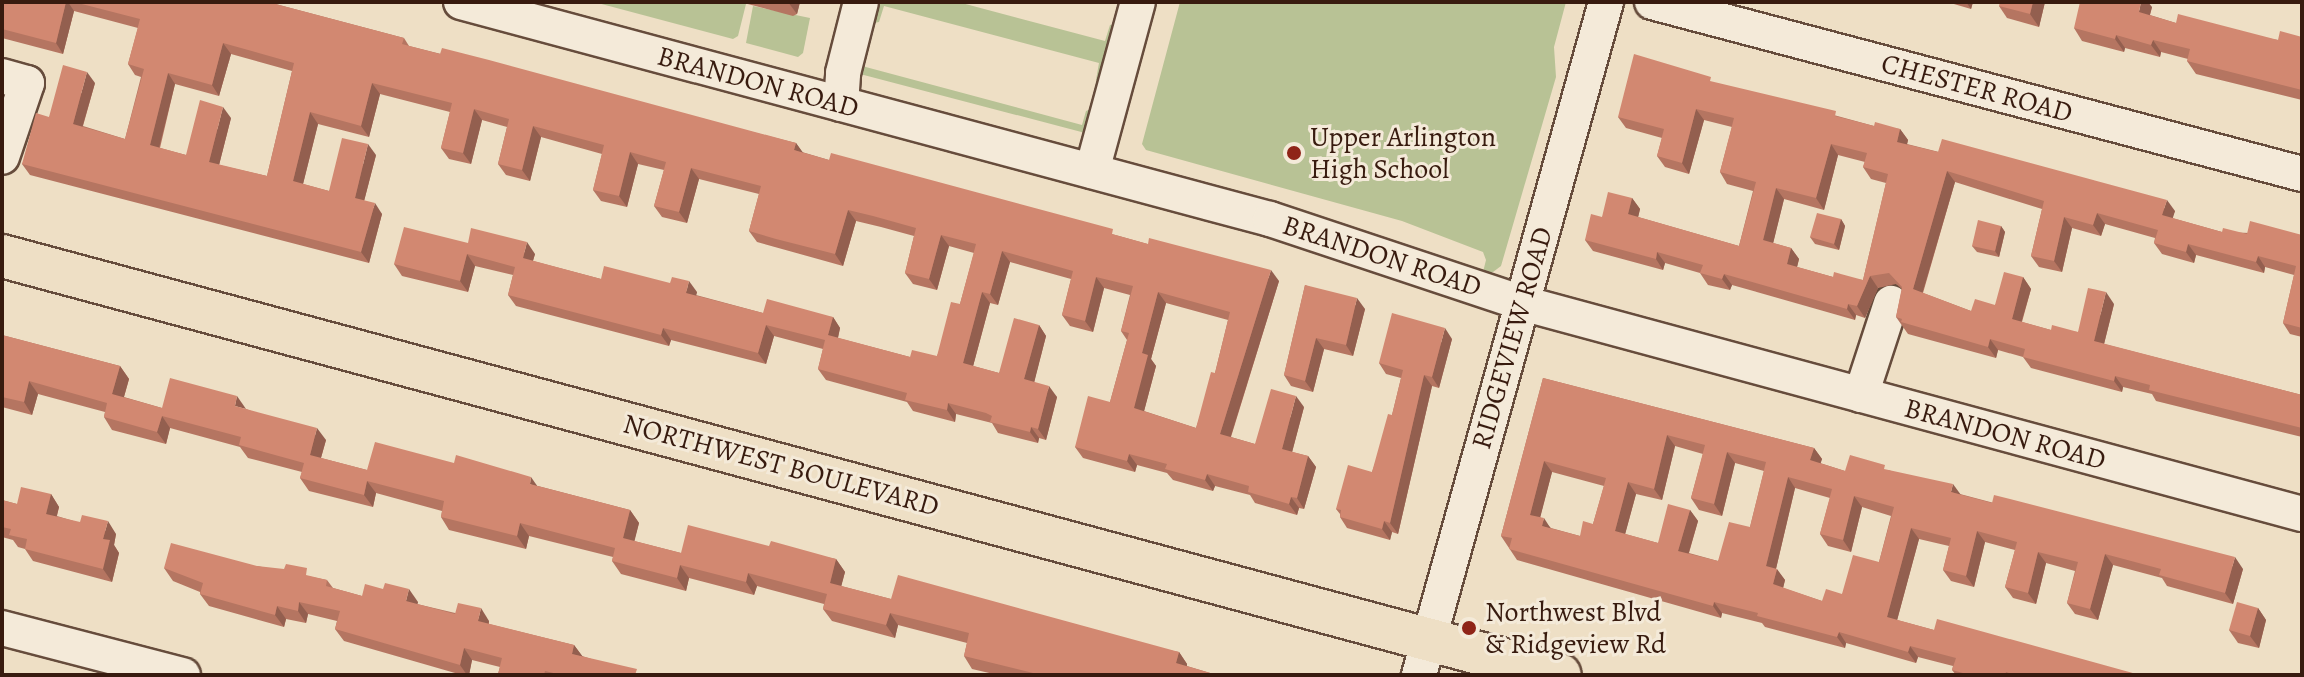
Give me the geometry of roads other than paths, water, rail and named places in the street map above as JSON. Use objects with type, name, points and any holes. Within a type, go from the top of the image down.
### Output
[{"type":"main road","name":"NORTHWEST BOULEVARD","points":[[2,256],[1424,658],[1560,675]]},
{"type":"street","name":"BRANDON ROAD","points":[[461,2],[1270,219],[1522,303],[2302,514]]},
{"type":"street","points":[[841,104],[843,73],[861,2]]},
{"type":"street","points":[[1092,171],[1138,2]]},
{"type":"street","name":"RIDGEVIEW ROAD","points":[[1424,658],[1606,2]]},
{"type":"street","name":"CHESTER ROAD","points":[[1652,2],[2302,174]]},
{"type":"street","points":[[2,76],[27,83],[4,155]]},
{"type":"street","points":[[1861,395],[1891,303]]},
{"type":"street","points":[[2,628],[183,675]]},
{"type":"place","name":"Upper Arlington High School","points":[[1294,153]]},
{"type":"place","name":"Northwest Blvd & Ridgeview Rd","points":[[1469,628]]}]
